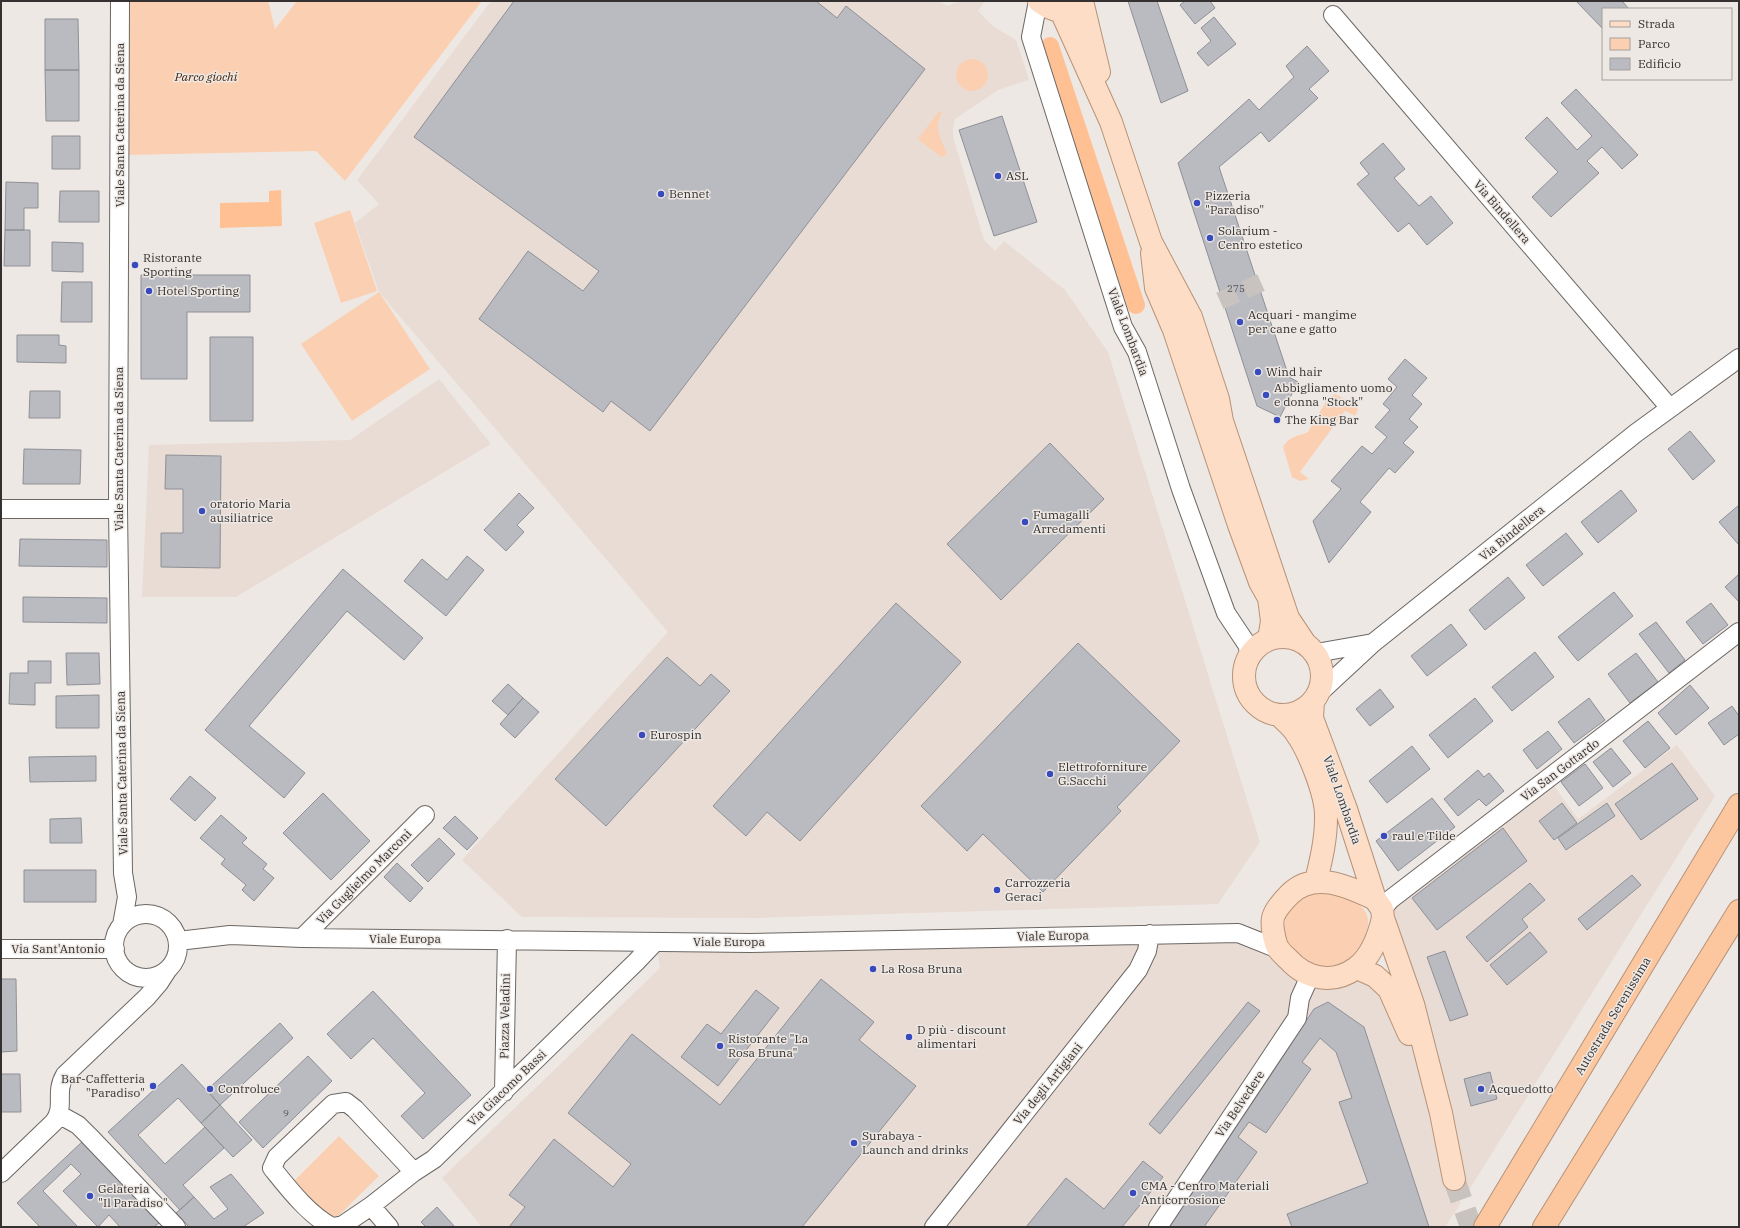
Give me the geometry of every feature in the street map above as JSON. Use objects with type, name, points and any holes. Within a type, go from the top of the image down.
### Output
[{"type":"highway","name":"Autostrada Serenissima","points":[[1485,1227],[1739,804]]},
{"type":"highway","points":[[1544,1227],[1739,911]]},
{"type":"main road","points":[[1039,1],[1048,8],[1061,11],[1073,10],[1086,3],[1111,122]]},
{"type":"main road","points":[[1061,11],[1111,122],[1151,242],[1191,317],[1218,399],[1222,421],[1288,618],[1310,648],[1321,666],[1322,681],[1316,698],[1304,709],[1292,714],[1279,715],[1264,710],[1252,701],[1245,687],[1244,671],[1249,657],[1259,645],[1269,639],[1287,637],[1310,648]]},
{"type":"main road","points":[[1151,242],[1156,288],[1174,330],[1226,488],[1260,582],[1269,598],[1272,621],[1269,639]]},
{"type":"main road","name":"Viale Lombardia","points":[[1316,698],[1312,718],[1346,809],[1413,1004],[1441,1113],[1454,1179]]},
{"type":"main road","name":"Viale Lombardia","points":[[1279,715],[1302,742],[1308,753],[1320,785],[1326,816],[1324,850],[1316,881]]},
{"type":"main road","points":[[1316,881],[1336,883],[1380,909],[1379,933],[1370,952],[1357,968],[1343,974],[1320,978],[1310,976],[1294,966],[1278,949],[1273,931],[1273,916],[1282,902],[1295,889],[1316,881]]},
{"type":"main road","name":"Viale Lombardia","points":[[1357,968],[1375,976],[1389,990],[1411,1038],[1441,1113]]},
{"type":"street","name":"Viale Santa Caterina da Siena","points":[[120,1],[118,509],[123,873],[127,897],[122,926]]},
{"type":"street","name":"Viale Lombardia","points":[[1039,1],[1031,37],[1123,327],[1137,352],[1181,489],[1226,613],[1248,646],[1249,657]]},
{"type":"street","name":"Via Bindellera","points":[[1333,16],[1670,408]]},
{"type":"street","name":"Via Bindellera","points":[[1316,698],[1373,643],[1670,408],[1739,358]]},
{"type":"street","points":[[1,509],[118,509]]},
{"type":"street","name":"Via San Gottardo","points":[[1380,909],[1739,632]]},
{"type":"street","name":"Via Bindellera","points":[[1310,648],[1373,643]]},
{"type":"street","name":"Via Guglielmo Marconi","points":[[302,938],[425,815]]},
{"type":"street","points":[[1,1173],[60,1115],[60,1082],[65,1074],[159,984],[176,956],[178,941],[176,934],[168,923],[127,897]]},
{"type":"street","points":[[157,916],[142,914],[134,916],[122,926],[115,941],[115,949],[120,963],[131,974],[138,977],[150,977],[162,973],[168,969]]},
{"type":"street","name":"Viale Europa","points":[[178,941],[230,935],[302,938],[507,939],[750,943],[1150,934],[1238,934],[1278,949]]},
{"type":"street","name":"Via degli Artigiani","points":[[934,1227],[1138,970],[1147,951],[1150,934]]},
{"type":"street","name":"Piazza Veladini","points":[[504,1092],[507,939]]},
{"type":"street","name":"Via Giacomo Bassi","points":[[371,1206],[414,1172],[434,1159],[504,1092],[655,942]]},
{"type":"street","name":"Via Sant'Antonio","points":[[1,949],[115,949]]},
{"type":"street","points":[[128,1014],[133,990],[131,974]]},
{"type":"street","name":"Via Belvedere","points":[[1158,1227],[1297,1018],[1300,998],[1310,976]]},
{"type":"street","points":[[389,1227],[371,1206],[343,1225],[333,1227],[319,1220],[272,1168],[277,1156],[333,1104],[346,1102],[355,1109],[414,1172]]},
{"type":"street","points":[[60,1115],[78,1125],[176,1227]]},
{"type":"shaded area","points":[[491,1],[940,1],[947,6],[961,1],[985,1],[978,11],[994,27],[1016,40],[1029,80],[998,90],[955,119],[953,137],[984,240],[995,251],[1004,241],[1065,290],[1108,352],[1260,842],[1218,904],[757,918],[522,917],[462,860],[668,632],[379,292],[355,223],[379,204],[357,180]]},
{"type":"shaded area","points":[[281,190],[282,226],[220,228],[220,203],[269,202],[269,191]]},
{"type":"shaded area","points":[[439,379],[491,444],[236,597],[142,597],[149,445],[350,440]]},
{"type":"shaded area","points":[[1677,745],[1715,796],[1464,1198],[1386,909],[1552,783],[1578,819]]},
{"type":"shaded area","points":[[1236,936],[1292,968],[1357,970],[1387,991],[1411,1045],[1438,1114],[1451,1177],[1461,1203],[1445,1227],[482,1227],[442,1178],[660,968],[656,944]]},
{"type":"green space","name":"Parco giochi","points":[[125,1],[267,1],[275,29],[297,1],[482,1],[345,181],[316,151],[126,155]]},
{"type":"green space","points":[[969,59],[975,59],[985,66],[988,75],[987,81],[981,88],[975,91],[969,91],[959,84],[956,78],[956,72],[963,62]]},
{"type":"green space","points":[[939,111],[942,113],[939,118],[938,128],[940,138],[947,154],[941,157],[918,139]]},
{"type":"green space","points":[[350,210],[377,291],[341,303],[314,223]]},
{"type":"green space","points":[[379,292],[430,369],[352,421],[301,344]]},
{"type":"green space","points":[[1335,394],[1356,405],[1358,410],[1355,416],[1345,411],[1300,472],[1309,479],[1300,481],[1292,477],[1283,447],[1290,439],[1308,432],[1328,398]]},
{"type":"green space","points":[[1317,893],[1341,896],[1351,900],[1360,905],[1368,920],[1367,931],[1361,944],[1347,960],[1331,966],[1315,964],[1300,957],[1289,945],[1284,930],[1287,915],[1300,900]]},
{"type":"green space","points":[[339,1136],[379,1176],[332,1222],[293,1182]]},
{"type":"building","name":"Bennet","points":[[514,1],[816,1],[837,18],[846,6],[925,69],[650,431],[611,401],[603,412],[479,319],[528,251],[583,291],[599,271],[414,137]]},
{"type":"building","points":[[1128,1],[1157,1],[1188,91],[1161,103]]},
{"type":"building","points":[[1185,1],[1210,1],[1215,8],[1195,24],[1180,5]]},
{"type":"building","points":[[1576,1],[1622,1],[1628,8],[1602,8],[1602,28]]},
{"type":"building","points":[[1214,17],[1236,44],[1208,66],[1197,53],[1211,41],[1201,28]]},
{"type":"building","points":[[45,19],[78,19],[79,70],[45,70]]},
{"type":"building","points":[[1307,46],[1329,71],[1309,89],[1318,98],[1269,142],[1261,132],[1219,167],[1289,377],[1298,382],[1280,417],[1257,406],[1178,163],[1249,99],[1259,110],[1294,77],[1286,66]]},
{"type":"building","points":[[45,70],[79,70],[79,121],[46,121]]},
{"type":"building","points":[[1576,89],[1638,155],[1622,169],[1602,147],[1587,161],[1599,173],[1551,217],[1532,197],[1558,172],[1525,138],[1547,117],[1577,150],[1592,136],[1561,103]]},
{"type":"building","name":"ASL","points":[[1002,116],[1037,222],[994,236],[959,130]]},
{"type":"building","points":[[52,136],[80,136],[80,169],[52,169]]},
{"type":"building","points":[[1383,143],[1405,169],[1394,178],[1419,206],[1431,196],[1453,223],[1427,245],[1409,223],[1398,232],[1357,184],[1369,174],[1360,163]]},
{"type":"building","points":[[6,182],[38,183],[38,208],[24,208],[24,230],[5,230]]},
{"type":"building","points":[[60,191],[99,191],[99,222],[59,222]]},
{"type":"building","points":[[5,230],[30,230],[30,266],[4,266]]},
{"type":"building","points":[[52,242],[83,243],[83,272],[52,271]]},
{"type":"building","points":[[141,275],[250,275],[250,312],[187,312],[187,379],[141,379]]},
{"type":"building","points":[[62,282],[92,282],[92,322],[61,322]]},
{"type":"building","points":[[17,335],[59,335],[59,345],[66,346],[66,363],[17,362]]},
{"type":"building","points":[[210,337],[253,337],[253,421],[210,421]]},
{"type":"building","points":[[1405,359],[1427,378],[1412,395],[1422,404],[1409,419],[1418,427],[1403,443],[1414,452],[1395,473],[1389,468],[1360,502],[1371,512],[1329,563],[1313,521],[1341,489],[1331,481],[1362,446],[1372,454],[1387,437],[1375,427],[1390,410],[1383,404],[1397,387],[1388,379]]},
{"type":"building","points":[[30,391],[60,391],[60,418],[29,418]]},
{"type":"building","points":[[1690,431],[1715,461],[1693,480],[1668,449]]},
{"type":"building","name":"Fumagalli Arredamenti","points":[[1050,443],[1104,499],[1001,600],[947,544]]},
{"type":"building","points":[[24,449],[81,450],[80,484],[23,484]]},
{"type":"building","name":"oratorio Maria ausiliatrice","points":[[166,455],[221,456],[220,568],[161,567],[161,533],[183,533],[183,489],[165,489]]},
{"type":"building","points":[[1621,490],[1637,511],[1598,543],[1581,522]]},
{"type":"building","points":[[519,493],[534,508],[517,525],[524,532],[506,551],[484,530]]},
{"type":"building","points":[[1739,505],[1739,545],[1719,522]]},
{"type":"building","points":[[1566,533],[1583,554],[1543,586],[1526,565]]},
{"type":"building","points":[[20,539],[107,540],[107,567],[19,566]]},
{"type":"building","points":[[467,556],[484,570],[446,616],[404,581],[422,559],[447,580]]},
{"type":"building","points":[[343,569],[423,638],[404,660],[347,611],[249,726],[305,773],[284,798],[205,730]]},
{"type":"building","points":[[1739,574],[1739,602],[1725,587]]},
{"type":"building","points":[[1508,577],[1525,598],[1485,630],[1469,610]]},
{"type":"building","points":[[1614,592],[1633,616],[1578,661],[1558,637]]},
{"type":"building","points":[[23,597],[107,598],[107,623],[23,622]]},
{"type":"building","points":[[896,603],[961,662],[800,841],[767,812],[746,836],[713,806]]},
{"type":"building","points":[[1711,603],[1728,625],[1703,644],[1686,622]]},
{"type":"building","points":[[1656,622],[1685,660],[1669,673],[1639,634]]},
{"type":"building","points":[[1451,624],[1467,645],[1427,676],[1411,656]]},
{"type":"building","name":"Elettroforniture G.Sacchi","points":[[1078,643],[1180,741],[1117,807],[1121,811],[1043,892],[983,834],[967,851],[921,806]]},
{"type":"building","points":[[1535,652],[1554,677],[1512,711],[1492,687]]},
{"type":"building","points":[[66,653],[99,653],[100,684],[67,685]]},
{"type":"building","points":[[1636,653],[1658,682],[1630,703],[1608,674]]},
{"type":"building","name":"Eurospin","points":[[667,657],[700,686],[711,674],[730,691],[606,826],[555,779]]},
{"type":"building","points":[[28,661],[51,661],[51,683],[35,683],[35,705],[9,704],[10,673],[28,673]]},
{"type":"building","points":[[508,684],[523,698],[508,715],[492,701]]},
{"type":"building","points":[[1690,685],[1709,708],[1676,735],[1658,713]]},
{"type":"building","points":[[1380,689],[1394,707],[1370,726],[1356,709]]},
{"type":"building","points":[[99,695],[99,728],[56,728],[56,696]]},
{"type":"building","points":[[523,698],[539,712],[515,738],[500,724]]},
{"type":"building","points":[[1475,698],[1493,721],[1448,758],[1429,735]]},
{"type":"building","points":[[1589,698],[1605,720],[1574,743],[1558,722]]},
{"type":"building","points":[[1732,706],[1739,716],[1739,734],[1724,745],[1708,723]]},
{"type":"building","points":[[1648,721],[1670,748],[1645,768],[1623,741]]},
{"type":"building","points":[[1548,731],[1562,749],[1537,769],[1523,750]]},
{"type":"building","points":[[1412,746],[1430,769],[1387,803],[1369,781]]},
{"type":"building","points":[[1611,748],[1631,773],[1613,787],[1593,762]]},
{"type":"building","points":[[96,756],[96,781],[30,782],[29,757]]},
{"type":"building","points":[[1672,763],[1698,799],[1641,840],[1615,804]]},
{"type":"building","points":[[1585,764],[1603,788],[1579,806],[1561,782]]},
{"type":"building","points":[[1478,770],[1484,777],[1489,773],[1504,791],[1486,806],[1479,799],[1458,816],[1444,799]]},
{"type":"building","points":[[190,776],[216,798],[195,821],[170,799]]},
{"type":"building","points":[[323,793],[370,841],[331,880],[283,833]]},
{"type":"building","points":[[1432,798],[1455,827],[1398,871],[1376,841]]},
{"type":"building","points":[[1562,803],[1577,823],[1554,840],[1539,821]]},
{"type":"building","points":[[1607,803],[1615,816],[1566,850],[1558,838]]},
{"type":"building","points":[[221,815],[247,838],[242,843],[267,864],[263,869],[274,878],[254,901],[242,890],[246,885],[221,864],[225,859],[200,838]]},
{"type":"building","points":[[455,816],[478,838],[467,850],[443,828]]},
{"type":"building","points":[[81,818],[82,843],[50,843],[50,819]]},
{"type":"building","points":[[1503,828],[1527,861],[1437,930],[1412,898]]},
{"type":"building","points":[[439,838],[455,854],[428,882],[411,865]]},
{"type":"building","points":[[397,863],[423,888],[410,902],[384,877]]},
{"type":"building","points":[[24,870],[96,870],[96,902],[24,902]]},
{"type":"building","points":[[1632,875],[1641,885],[1587,930],[1578,919]]},
{"type":"building","points":[[1530,883],[1545,900],[1522,919],[1528,927],[1487,962],[1466,937]]},
{"type":"building","points":[[1530,932],[1547,952],[1507,985],[1490,965]]},
{"type":"building","points":[[1445,951],[1468,1015],[1450,1021],[1427,957]]},
{"type":"building","points":[[1,979],[16,979],[17,1051],[1,1052]]},
{"type":"building","points":[[821,979],[874,1022],[859,1040],[916,1086],[802,1227],[509,1227],[525,1207],[509,1195],[554,1139],[613,1187],[631,1164],[568,1113],[632,1034],[720,1105]]},
{"type":"building","name":"Ristorante \"La Rosa Bruna\"","points":[[756,990],[779,1008],[718,1086],[681,1057],[707,1024],[721,1034]]},
{"type":"building","points":[[373,991],[471,1095],[423,1139],[401,1116],[425,1093],[373,1038],[351,1059],[327,1034]]},
{"type":"building","points":[[1248,1002],[1260,1011],[1160,1134],[1149,1124]]},
{"type":"building","points":[[1328,1002],[1364,1027],[1429,1227],[1292,1227],[1287,1214],[1368,1183],[1339,1102],[1352,1098],[1336,1052],[1320,1038],[1302,1062],[1311,1069],[1266,1133],[1249,1122],[1238,1137],[1257,1152],[1204,1227],[1166,1227],[1314,1009]]},
{"type":"building","points":[[280,1023],[293,1038],[220,1105],[207,1090]]},
{"type":"building","points":[[308,1056],[332,1081],[263,1148],[239,1122]]},
{"type":"building","points":[[182,1064],[220,1105],[201,1123],[178,1098],[138,1135],[165,1164],[205,1127],[224,1148],[183,1185],[194,1197],[180,1210],[108,1132]]},
{"type":"building","name":"Acquedotto","points":[[1490,1072],[1497,1099],[1471,1106],[1464,1079]]},
{"type":"building","points":[[1,1074],[20,1074],[21,1112],[1,1112]]},
{"type":"building","points":[[220,1105],[252,1140],[233,1157],[201,1123]]},
{"type":"building","points":[[83,1141],[159,1223],[154,1227],[120,1227],[109,1215],[98,1227],[63,1191],[81,1174],[71,1164],[43,1191],[78,1227],[40,1227],[17,1203]]},
{"type":"building","name":"CMA - Centro Materiali Anticorrosione","points":[[1143,1161],[1163,1177],[1122,1227],[1026,1227],[1066,1178],[1104,1209]]},
{"type":"building","points":[[231,1174],[264,1213],[243,1227],[189,1227],[176,1213],[194,1197],[214,1219],[228,1209],[210,1187]]},
{"type":"building","points":[[437,1207],[455,1227],[426,1227],[421,1222]]},
{"type":"waterway","points":[[1050,46],[1136,305]]},
{"type":"tunnel","points":[[1220,301],[1269,279]]},
{"type":"tunnel","points":[[1454,1179],[1471,1227]]},
{"type":"place","name":"ASL","points":[[998,176]]},
{"type":"place","name":"Bennet","points":[[661,194]]},
{"type":"place","name":"Pizzeria \"Paradiso\"","points":[[1197,203]]},
{"type":"place","name":"Solarium - Centro estetico","points":[[1210,238]]},
{"type":"place","name":"Ristorante Sporting","points":[[135,265]]},
{"type":"place","name":"Hotel Sporting","points":[[149,291]]},
{"type":"place","name":"Acquari - mangime per cane e gatto","points":[[1240,322]]},
{"type":"place","name":"Wind hair","points":[[1258,372]]},
{"type":"place","name":"Abbigliamento uomo e donna \"Stock\"","points":[[1266,395]]},
{"type":"place","name":"The King Bar","points":[[1277,420]]},
{"type":"place","name":"oratorio Maria ausiliatrice","points":[[202,511]]},
{"type":"place","name":"Fumagalli Arredamenti","points":[[1025,522]]},
{"type":"place","name":"Eurospin","points":[[642,735]]},
{"type":"place","name":"Elettroforniture G.Sacchi","points":[[1050,774]]},
{"type":"place","name":"raul e Tilde","points":[[1384,836]]},
{"type":"place","name":"Carrozzeria Geraci","points":[[997,890]]},
{"type":"place","name":"La Rosa Bruna","points":[[873,969]]},
{"type":"place","name":"D più - discount alimentari","points":[[909,1037]]},
{"type":"place","name":"Ristorante \"La Rosa Bruna\"","points":[[720,1046]]},
{"type":"place","name":"Bar-Caffetteria \"Paradiso\"","points":[[153,1086]]},
{"type":"place","name":"Controluce","points":[[210,1089]]},
{"type":"place","name":"Acquedotto","points":[[1481,1089]]},
{"type":"place","name":"Surabaya - Launch and drinks","points":[[854,1143]]},
{"type":"place","name":"CMA - Centro Materiali Anticorrosione","points":[[1133,1193]]},
{"type":"place","name":"Gelateria \"Il Paradiso\"","points":[[90,1196]]}]
